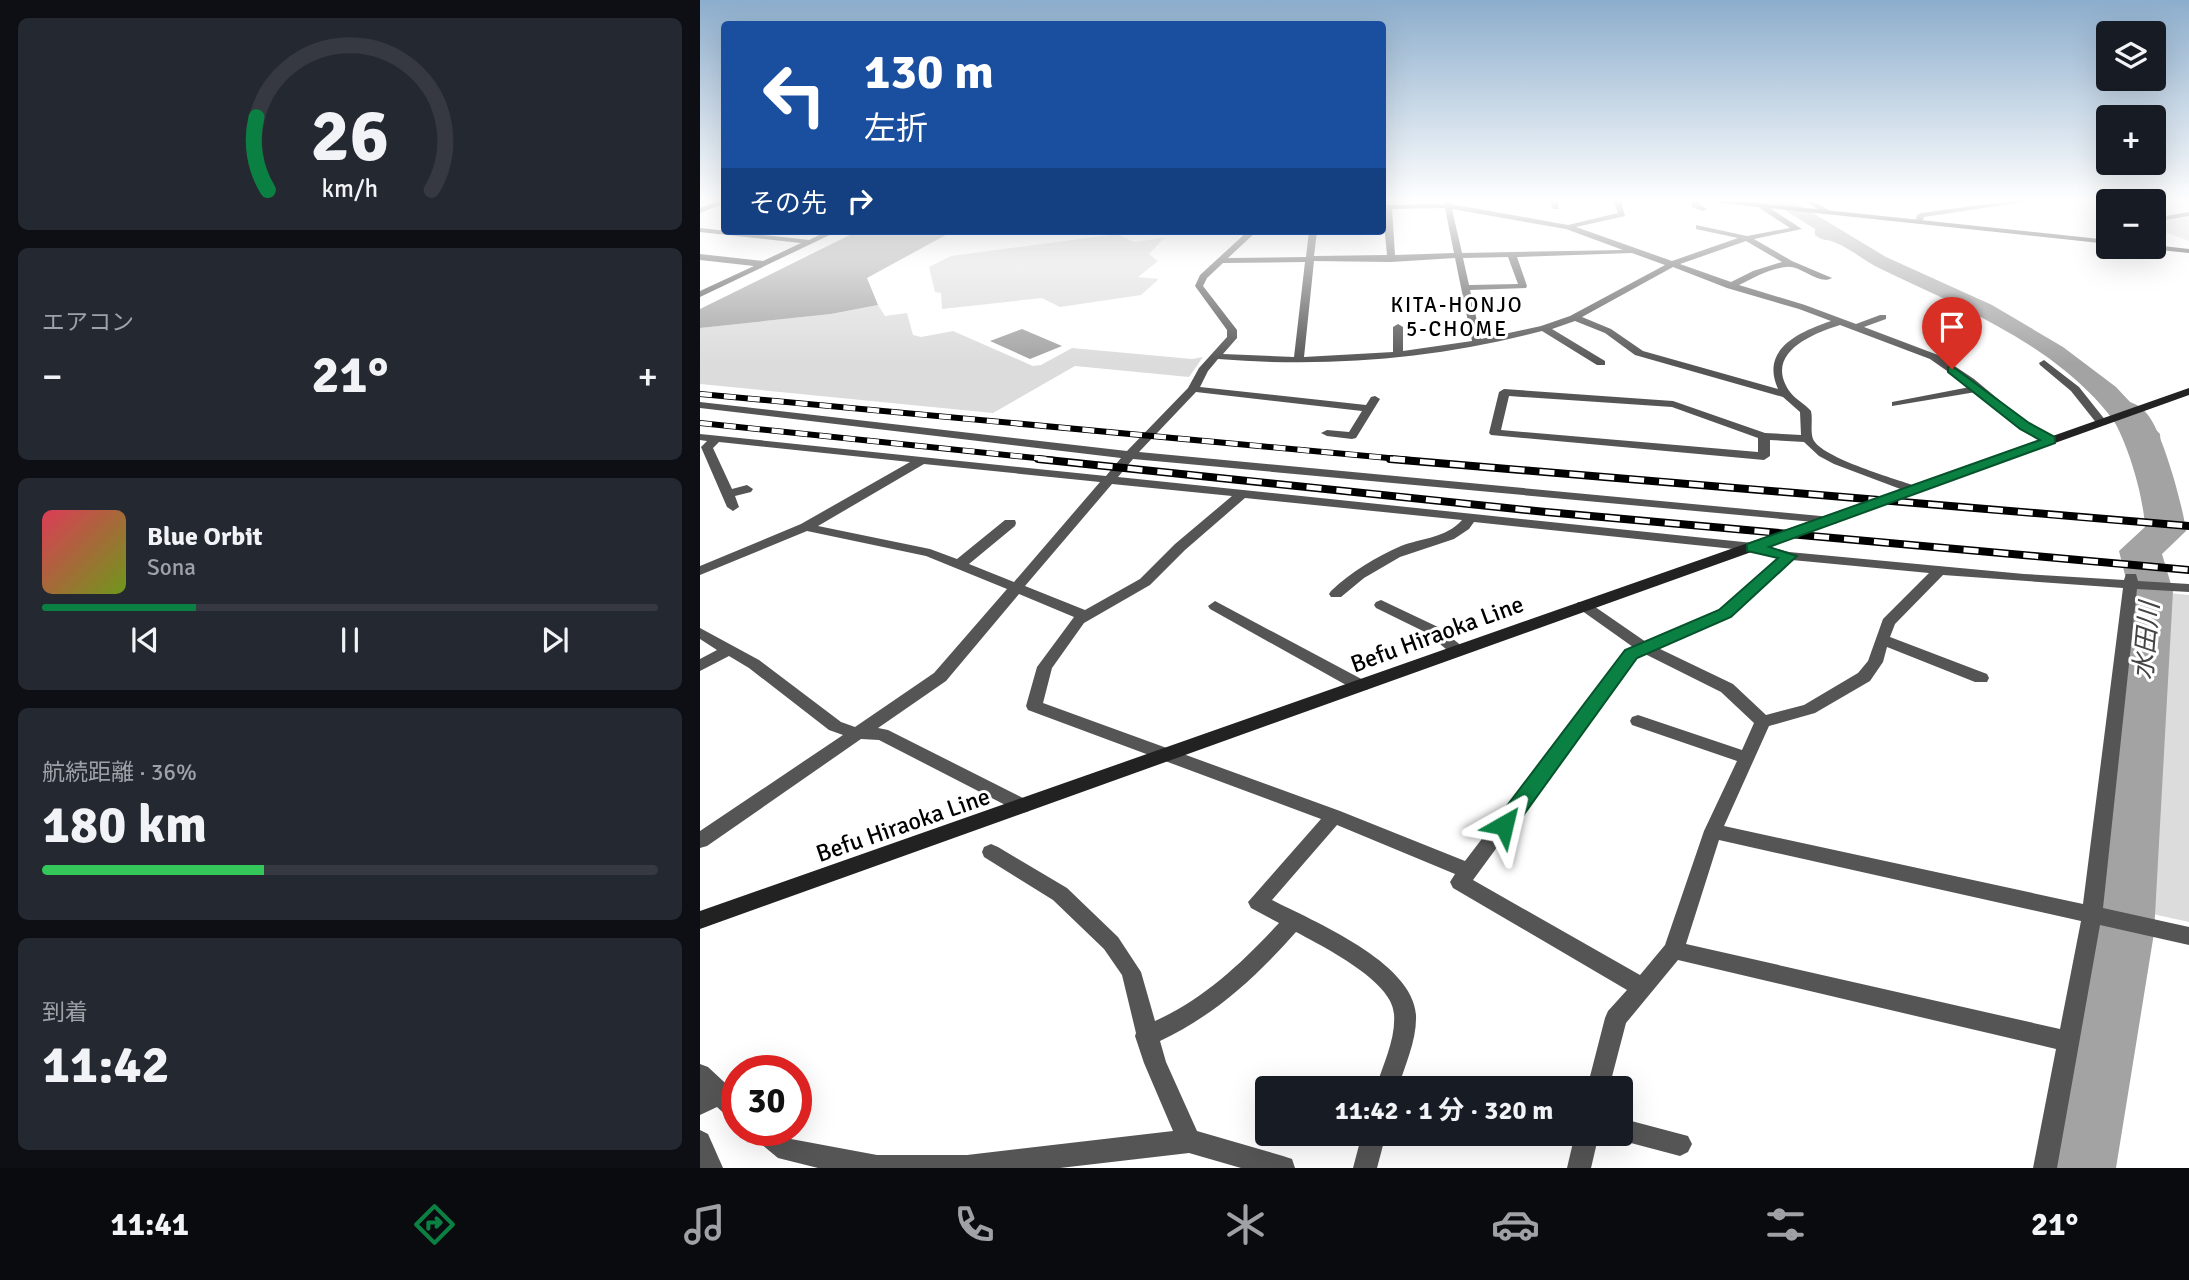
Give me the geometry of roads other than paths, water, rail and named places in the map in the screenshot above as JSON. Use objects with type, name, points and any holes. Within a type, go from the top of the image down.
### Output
[{"type":"main road","name":"Befu Hiraoka Line","points":[[700,920],[1583,605],[1831,521],[2189,391]]},
{"type":"street","points":[[700,294],[784,256]]},
{"type":"street","points":[[700,841],[940,677],[1130,455],[1193,389],[1232,338],[1232,330],[1199,286],[1203,277],[1226,256]]},
{"type":"street","points":[[1299,360],[1311,256]]},
{"type":"street","points":[[1464,288],[1523,286],[1512,256]]},
{"type":"street","points":[[1220,261],[1527,256]]},
{"type":"street","points":[[1647,256],[1730,286],[1802,307],[1934,357],[1979,388],[2024,426],[2051,440]]},
{"type":"street","points":[[1216,356],[1299,360],[1398,355],[1477,343],[1545,328],[1574,317],[1671,264],[1695,256]]},
{"type":"street","points":[[1776,256],[1828,278]]},
{"type":"street","points":[[700,257],[764,265]]},
{"type":"street","points":[[1458,257],[1477,343]]},
{"type":"street","points":[[1730,286],[1756,273],[1789,263]]},
{"type":"street","points":[[700,286],[714,288]]},
{"type":"street","points":[[1574,317],[1608,331],[1639,353],[1788,396]]},
{"type":"street","points":[[1854,328],[1883,317]]},
{"type":"street","points":[[1838,322],[1811,330],[1784,350],[1777,362],[1778,377],[1788,396],[1805,411],[1807,439],[1813,447],[1833,459],[1915,490]]},
{"type":"street","points":[[1398,327],[1398,355]]},
{"type":"street","points":[[1545,328],[1601,363]]},
{"type":"street","points":[[2044,363],[2108,420]]},
{"type":"street","points":[[1896,404],[1979,388]]},
{"type":"street","points":[[1193,389],[1372,404],[1352,436],[1327,433]]},
{"type":"street","points":[[1764,436],[1764,456],[1495,433],[1504,392],[1673,404],[1764,436],[1807,439]]},
{"type":"street","points":[[700,405],[1130,455],[1831,521]]},
{"type":"street","points":[[700,437],[1240,496],[1753,547],[1789,556],[2024,578],[2132,581],[2189,588]]},
{"type":"street","points":[[716,439],[707,447],[731,500],[747,489]]},
{"type":"street","points":[[700,571],[806,527],[921,461]]},
{"type":"street","points":[[1240,496],[1180,547],[1145,582],[1086,616],[1045,667],[1034,706],[1334,816],[1467,870]]},
{"type":"street","points":[[1336,594],[1407,548],[1432,544],[1467,526],[1471,518]]},
{"type":"street","points":[[960,564],[1010,523]]},
{"type":"street","points":[[806,527],[930,553],[1018,586],[1086,616]]},
{"type":"street","points":[[1643,988],[1460,882],[1631,654],[1725,613],[1789,556]]},
{"type":"street","points":[[1601,1076],[1616,1018],[1674,950],[1713,831],[1763,722],[1809,709],[1848,689],[1864,677],[1875,662],[1888,622],[1941,569]]},
{"type":"street","points":[[1337,573],[1353,581]]},
{"type":"street","points":[[2045,1168],[2092,915],[2132,581]]},
{"type":"street","points":[[1381,605],[1431,630],[1449,641],[1458,651]]},
{"type":"street","points":[[1583,605],[1646,649],[1727,688],[1763,722]]},
{"type":"street","points":[[1216,606],[1361,686]]},
{"type":"street","points":[[700,633],[730,649],[835,726],[855,733],[882,734],[1023,806]]},
{"type":"street","points":[[1883,639],[1980,678]]},
{"type":"street","points":[[700,666],[730,649]]},
{"type":"street","points":[[1638,722],[1745,757]]},
{"type":"street","points":[[1334,816],[1258,902],[1353,954],[1397,987],[1405,1006],[1402,1031],[1390,1076]]},
{"type":"street","points":[[1713,831],[2189,936]]},
{"type":"street","points":[[991,852],[1060,894],[1111,943],[1131,972],[1146,1036],[1189,1141]]},
{"type":"street","points":[[1146,1036],[1177,1023],[1220,997],[1245,975],[1293,921]]},
{"type":"street","points":[[1674,950],[2067,1041]]},
{"type":"street","points":[[700,1074],[708,1099]]},
{"type":"street","points":[[1633,1133],[1680,1144]]},
{"type":"street","points":[[781,1146],[786,1150],[841,1164],[877,1167],[967,1167],[1189,1141],[1283,1168]]},
{"type":"street","points":[[700,1142],[711,1168]]},
{"type":"street","points":[[1364,1168],[1370,1146]]},
{"type":"street","points":[[1579,1168],[1584,1146]]},
{"type":"waterway","name":"水田川","points":[[2078,1168],[2123,933],[2151,591],[2140,551],[2166,531],[2164,510],[2134,420],[2125,411]]},
{"type":"railway","points":[[700,394],[1410,460]]},
{"type":"railway","points":[[700,423],[1055,460]]},
{"type":"railway","points":[[1038,459],[1546,512],[2189,570]]},
{"type":"railway","points":[[1390,459],[2189,526]]},
{"type":"district","name":"KITA-HONJO 5-CHOME","points":[[1457,317]]}]
